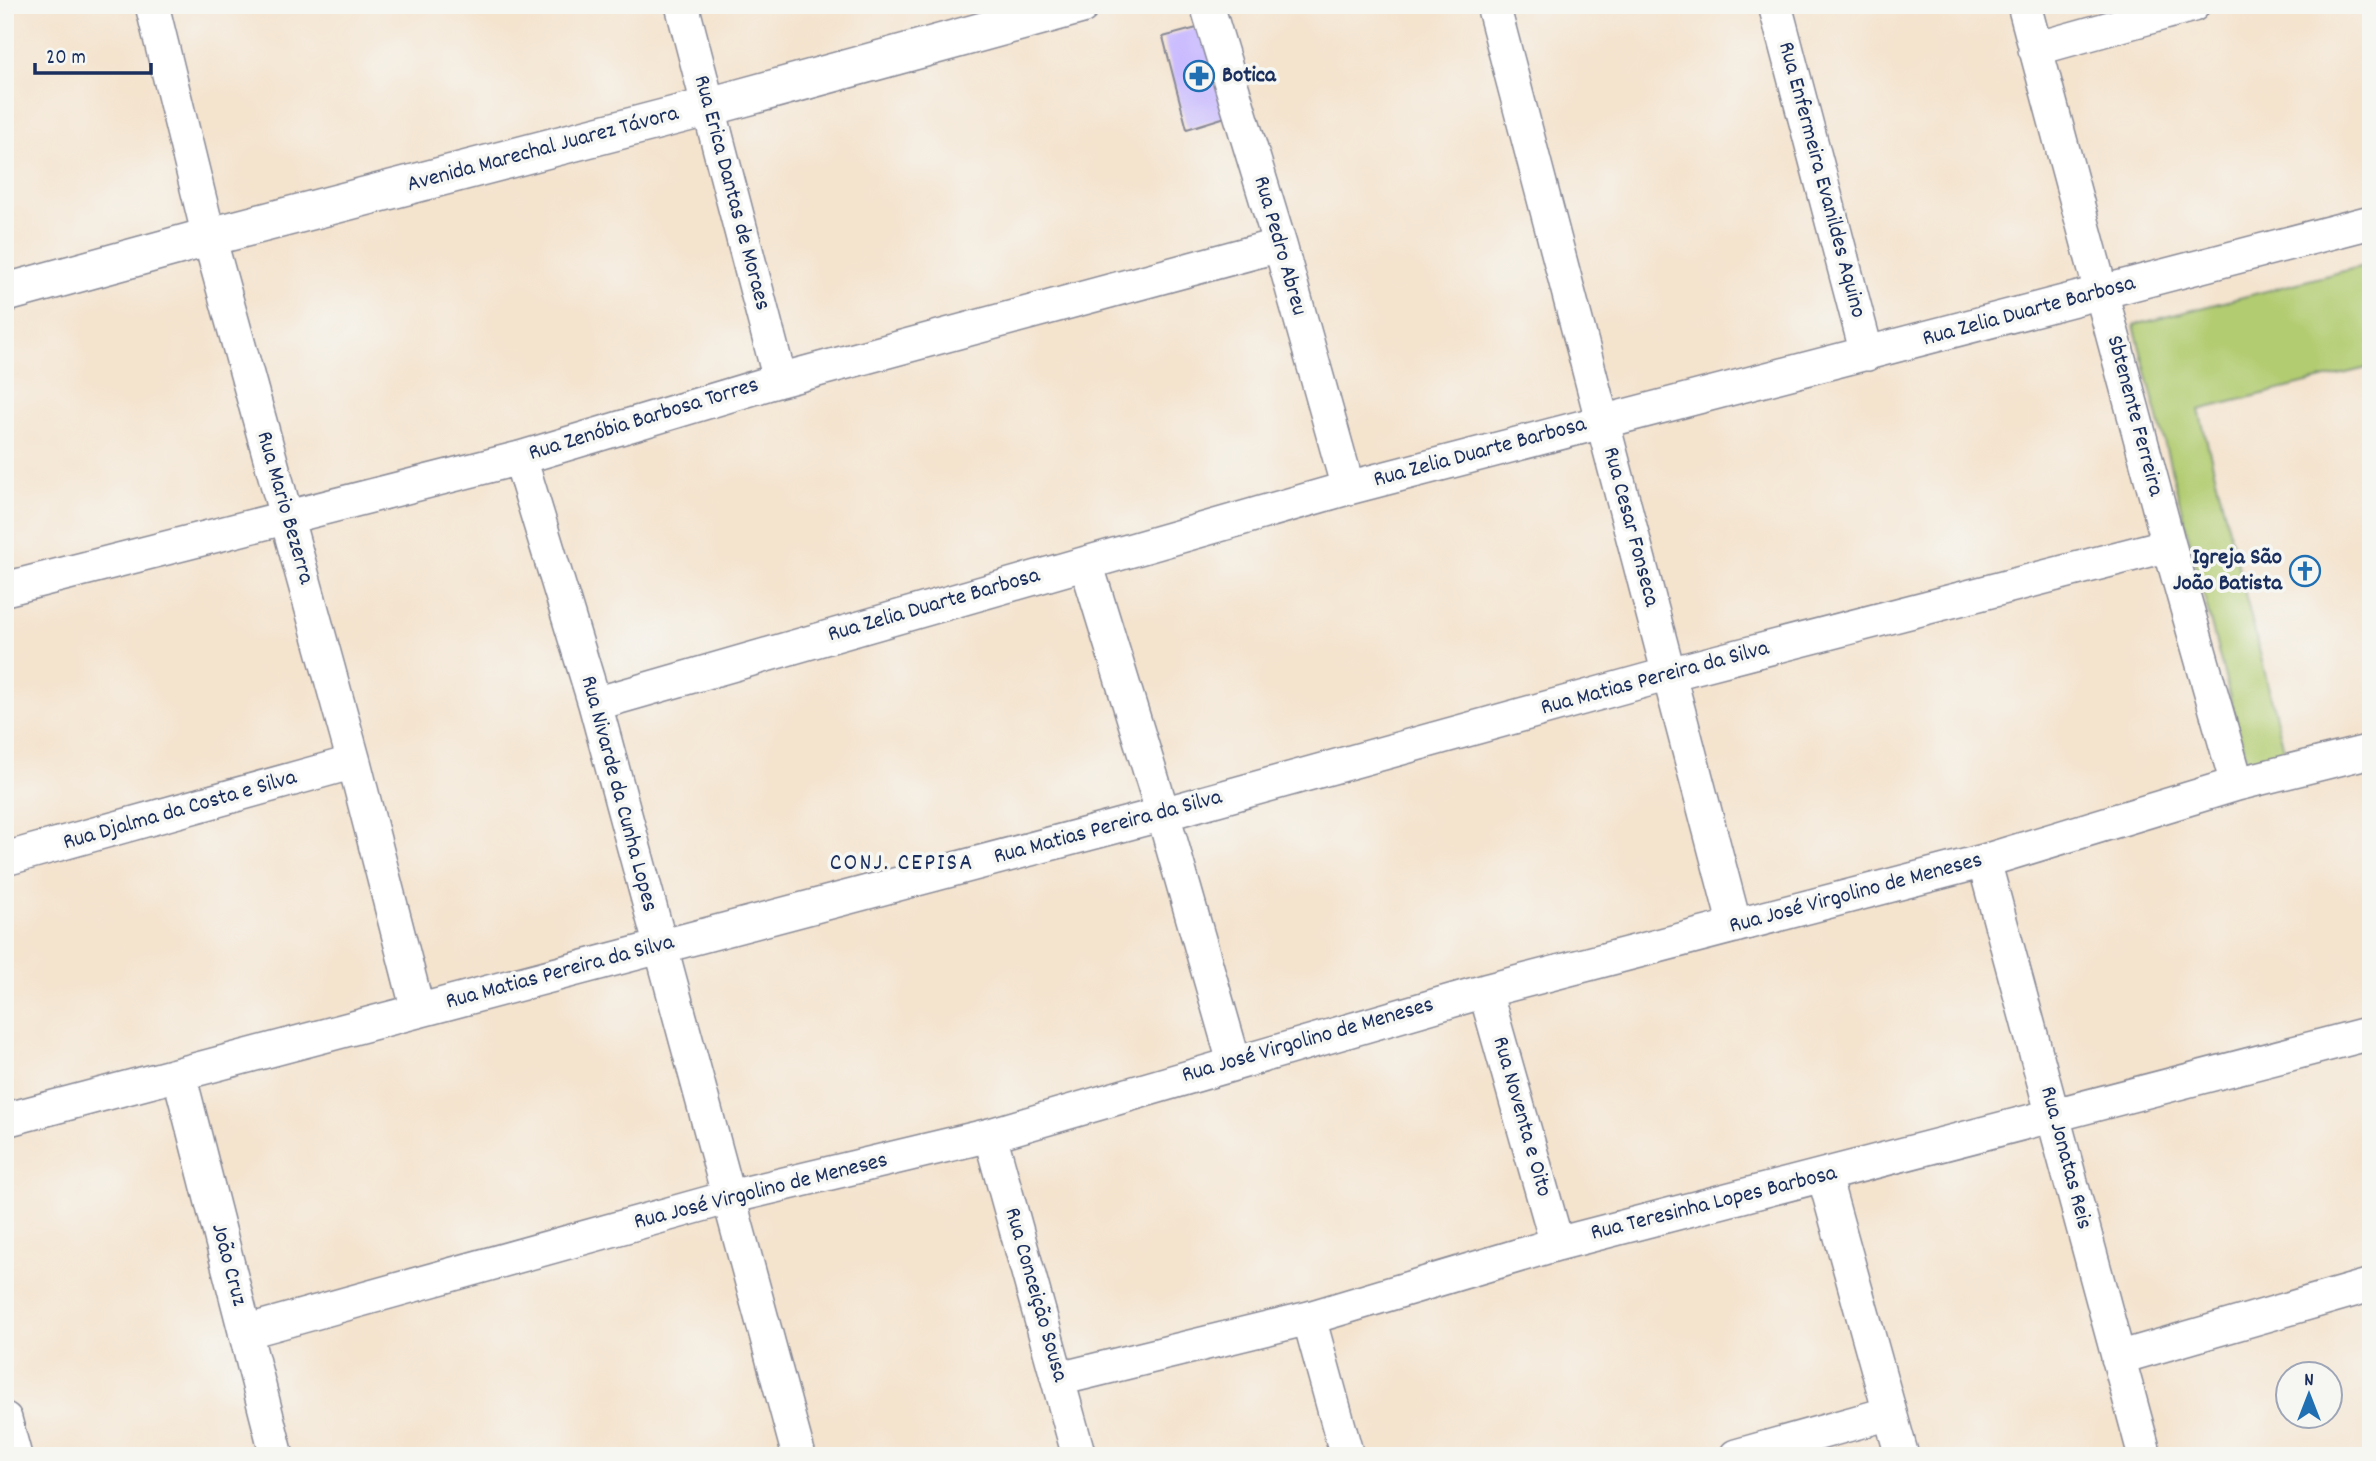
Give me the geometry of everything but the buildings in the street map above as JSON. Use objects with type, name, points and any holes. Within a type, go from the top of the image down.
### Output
[{"type":"street","name":"Rua Mario Bezerra","points":[[152,5],[209,237],[354,762],[418,1011]]},
{"type":"street","name":"Rua Erica Dantas de Moraes","points":[[682,5],[780,380]]},
{"type":"street","name":"Avenida Marechal Juarez Távora","points":[[5,293],[708,107],[1080,5]]},
{"type":"street","name":"Rua Pedro Abreu","points":[[1207,5],[1280,245],[1348,488]]},
{"type":"street","name":"Rua Cesar Fonseca","points":[[1493,5],[1735,926]]},
{"type":"street","name":"Rua Enfermeira Evanildes Aquino","points":[[1775,5],[1867,354]]},
{"type":"street","name":"Sbtenente Ferreira","points":[[2024,5],[2169,545],[2237,784]]},
{"type":"street","points":[[2035,49],[2193,5]]},
{"type":"street","name":"Rua Zelia Duarte Barbosa","points":[[595,704],[1348,488],[2371,222]]},
{"type":"street","name":"Rua Zenóbia Barbosa Torres","points":[[5,589],[520,458],[780,380],[1280,245]]},
{"type":"street","name":"Rua Nivarde da Cunha Lopes","points":[[520,458],[595,704],[659,947],[730,1197],[791,1454]]},
{"type":"street","name":"Rua Matias Pereira da Silva","points":[[5,1120],[1163,814],[1669,674],[2169,545]]},
{"type":"street","points":[[1086,563],[1163,814],[1234,1062]]},
{"type":"street","name":"Rua José Virgolino de Meneses","points":[[246,1332],[730,1197],[989,1135],[1485,990],[1984,860],[2237,784],[2371,751]]},
{"type":"street","name":"Rua Djalma da Costa e Silva","points":[[5,859],[354,762]]},
{"type":"street","name":"Rua Jonatas Reis","points":[[1984,860],[2145,1456]]},
{"type":"street","name":"Rua Noventa e Oito","points":[[1485,990],[1558,1244]]},
{"type":"street","name":"Rua Teresinha Lopes Barbosa","points":[[1059,1379],[1309,1318],[1558,1244],[2371,1033]]},
{"type":"street","name":"João Cruz","points":[[179,1074],[277,1456]]},
{"type":"street","name":"Rua Conceição Sousa","points":[[989,1135],[1079,1456]]},
{"type":"street","points":[[1824,1176],[1902,1456]]},
{"type":"street","points":[[2118,1359],[2371,1285]]},
{"type":"street","points":[[1309,1318],[1347,1456]]},
{"type":"street","points":[[1735,1456],[1890,1413]]},
{"type":"street","points":[[5,1419],[15,1456]]},
{"type":"green space","points":[[2371,264],[2371,367],[2199,410],[2285,753],[2247,763],[2134,325]]},
{"type":"place","name":"Botica","points":[[1199,76]]},
{"type":"place","name":"Igreja São João Batista","points":[[2305,571]]},
{"type":"district","name":"CONJ. CEPISA","points":[[902,864]]}]
